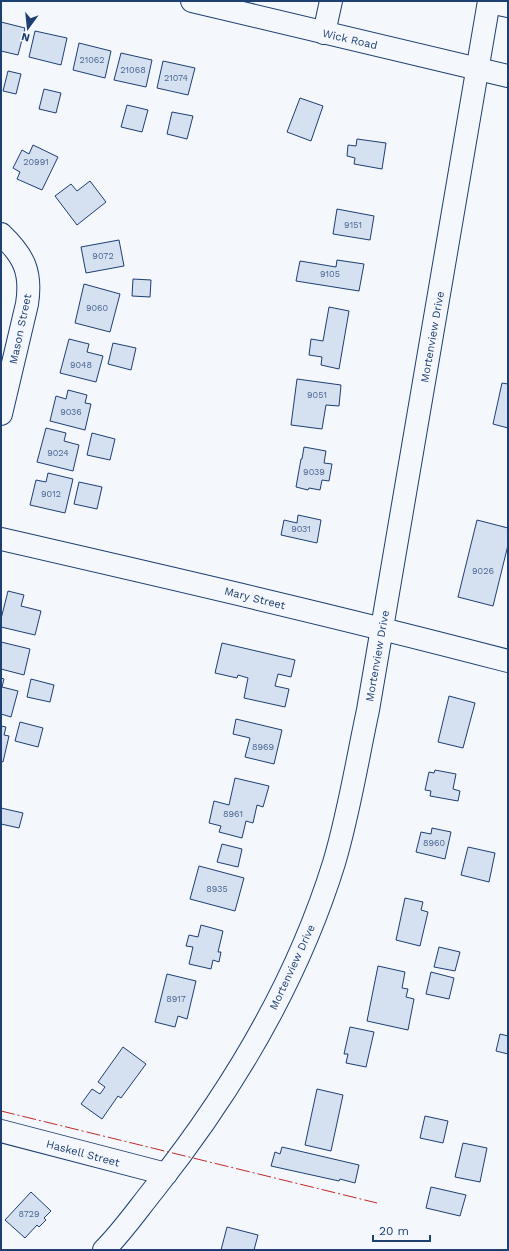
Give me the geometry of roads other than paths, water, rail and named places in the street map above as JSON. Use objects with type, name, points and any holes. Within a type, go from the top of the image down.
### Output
[{"type":"street","name":"Wick Road","points":[[192,1],[242,7],[324,33],[508,76]]},
{"type":"street","points":[[324,33],[330,1]]},
{"type":"street","name":"Mortenview Drive","points":[[104,1250],[166,1174],[214,1109],[256,1041],[284,986],[316,914],[334,862],[368,710],[477,69],[495,3]]},
{"type":"street","name":"Mason Street","points":[[1,414],[29,292],[28,273],[22,258],[7,240]]},
{"type":"street","name":"Mary Street","points":[[1,539],[382,628],[508,661]]},
{"type":"street","name":"Haskell Street","points":[[1,1131],[166,1174]]}]
